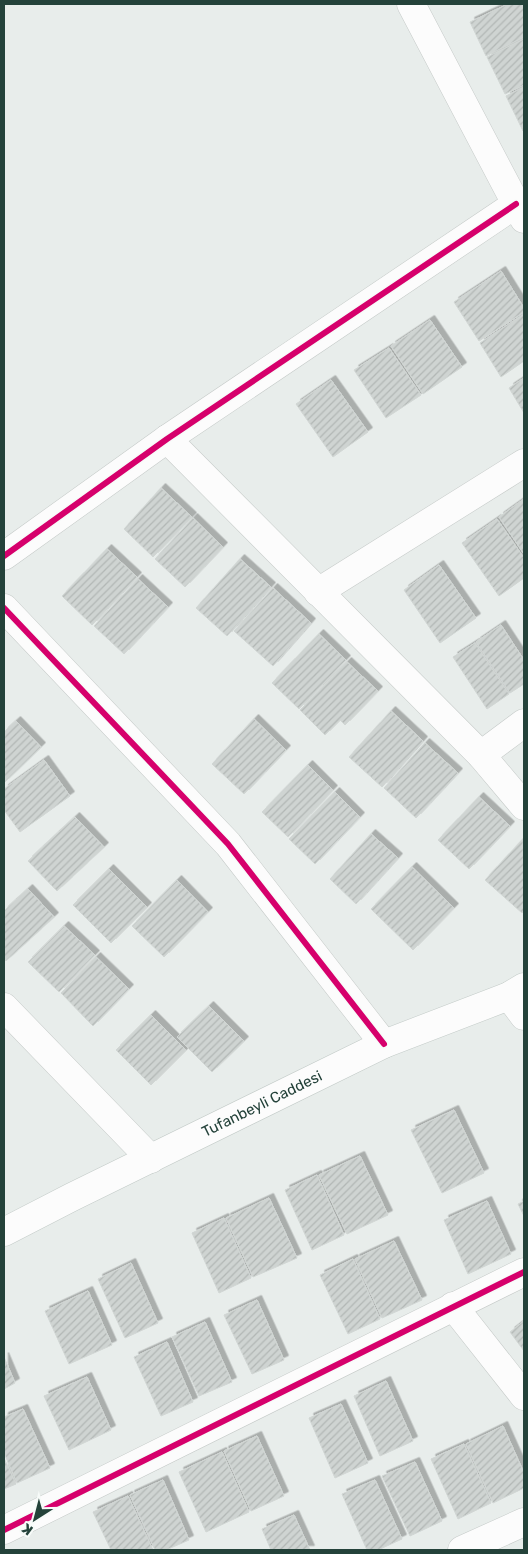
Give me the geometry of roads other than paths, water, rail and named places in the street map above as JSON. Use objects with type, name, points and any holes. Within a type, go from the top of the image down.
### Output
[{"type":"street","points":[[4,556],[167,439],[520,212],[411,4]]},
{"type":"street","points":[[167,439],[481,756],[524,806]]},
{"type":"street","points":[[318,592],[524,463]]},
{"type":"street","points":[[4,608],[228,844],[384,1044]]},
{"type":"street","points":[[481,756],[524,723]]},
{"type":"street","name":"Tufanbeyli Caddesi","points":[[4,1232],[384,1044],[519,1000]]},
{"type":"street","points":[[4,1007],[151,1159]]},
{"type":"street","points":[[4,1530],[524,1272]]},
{"type":"street","points":[[453,1306],[524,1396]]},
{"type":"street","points":[[462,1550],[524,1522]]}]
